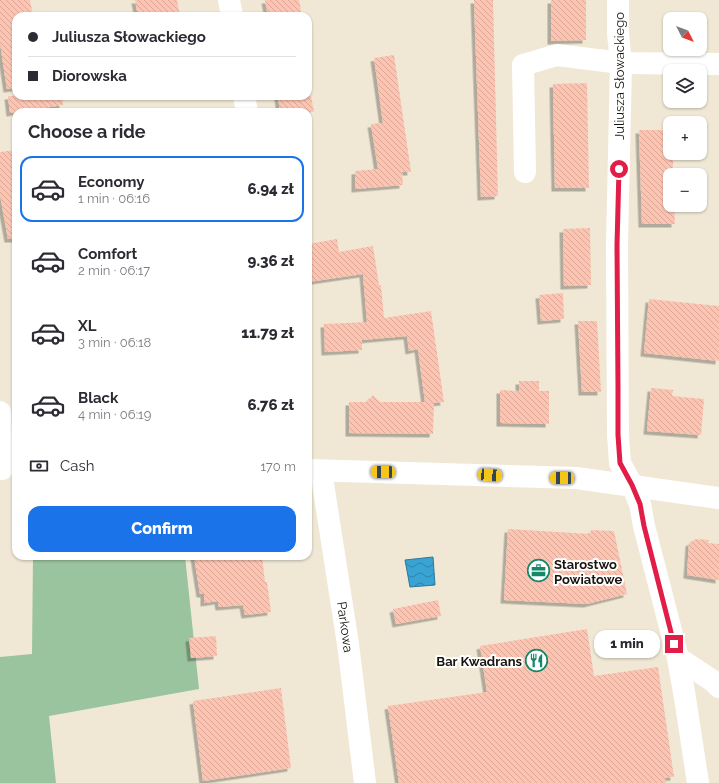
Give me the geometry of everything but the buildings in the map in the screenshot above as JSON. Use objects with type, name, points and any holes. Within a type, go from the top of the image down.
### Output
[{"type":"street","points":[[229,0],[231,12]]},
{"type":"street","name":"Juliusza Słowackiego","points":[[618,0],[620,63],[617,245],[618,435],[620,463],[640,504],[644,526],[678,658],[698,783]]},
{"type":"street","points":[[525,172],[523,65],[557,54],[620,63],[719,64]]},
{"type":"street","points":[[0,412],[6,469]]},
{"type":"street","points":[[314,470],[576,478],[719,498]]},
{"type":"street","name":"Parkowa","points":[[314,470],[348,644],[365,783]]},
{"type":"street","points":[[678,658],[716,684]]},
{"type":"street","points":[[685,698],[701,683],[716,684]]},
{"type":"green space","points":[[33,560],[185,560],[199,689],[49,716],[56,783],[0,783],[0,657],[32,654]]},
{"type":"water","points":[[433,557],[435,585],[410,587],[405,560]]},
{"type":"place","name":"Starostwo Powiatowe","points":[[538,571]]},
{"type":"place","name":"Bar Kwadrans","points":[[537,661]]},
{"type":"route","points":[[619,169],[617,245],[618,435],[620,463],[640,504],[644,526],[674,644]]}]
